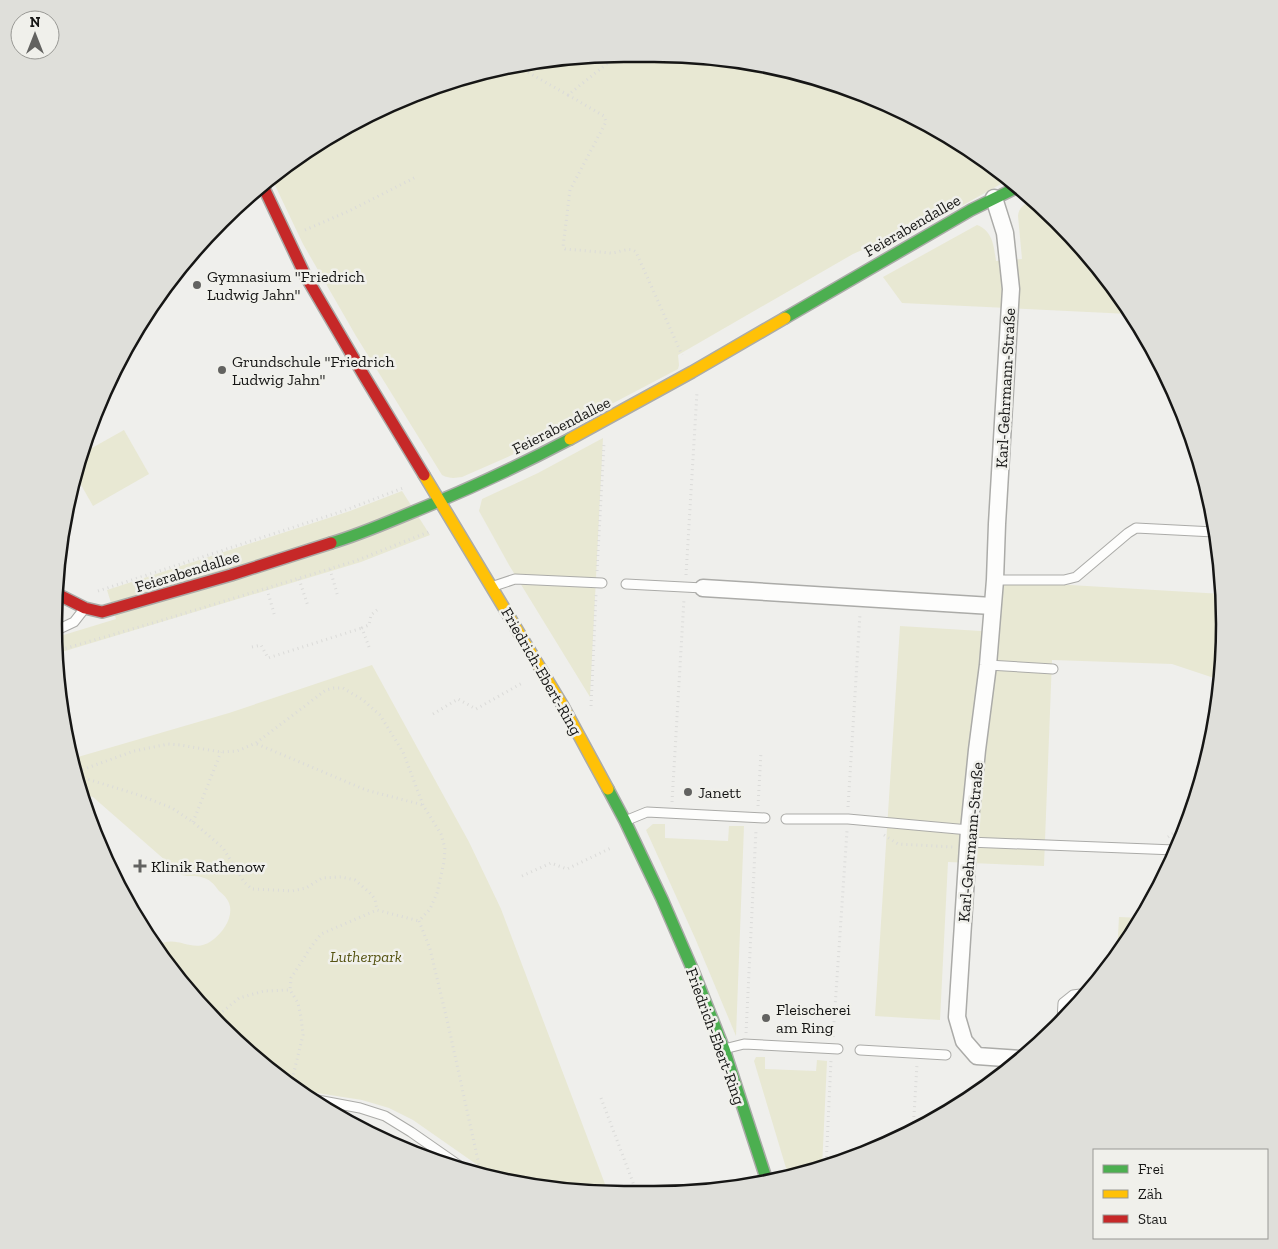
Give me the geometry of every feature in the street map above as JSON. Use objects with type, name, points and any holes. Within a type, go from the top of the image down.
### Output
[{"type":"main road","name":"Feierabendallee","points":[[85,608],[102,612],[231,575],[348,538],[440,501],[532,459],[593,427],[994,198],[1010,191]]},
{"type":"main road","name":"Friedrich-Ebert-Ring","points":[[266,192],[305,275],[563,706],[625,821],[662,899],[724,1049],[765,1176]]},
{"type":"main road","points":[[63,597],[85,608]]},
{"type":"street","name":"Karl-Gehrmann-Straße","points":[[994,198],[1005,233],[1011,289],[995,580],[969,840],[957,1017],[964,1040],[977,1056],[1010,1058]]},
{"type":"street","points":[[703,588],[992,606]]},
{"type":"lane","points":[[995,580],[1064,580],[1076,576],[1128,532],[1136,528],[1208,532]]},
{"type":"lane","points":[[491,586],[515,579],[602,583]]},
{"type":"lane","points":[[626,584],[703,588]]},
{"type":"lane","points":[[62,628],[74,622],[85,608]]},
{"type":"lane","points":[[988,665],[1053,669]]},
{"type":"lane","points":[[625,821],[647,812],[761,818]]},
{"type":"lane","points":[[786,819],[848,819],[969,840],[1169,850]]},
{"type":"lane","points":[[1063,1009],[1063,1003],[1076,995]]},
{"type":"lane","points":[[724,1049],[744,1044],[835,1049]]},
{"type":"lane","points":[[860,1050],[946,1055]]},
{"type":"lane","points":[[331,1103],[360,1108],[385,1116],[449,1158]]},
{"type":"path","points":[[568,95],[608,63]]},
{"type":"path","points":[[526,71],[604,116],[606,122],[570,190],[563,246],[565,249],[617,253],[633,249],[692,372]]},
{"type":"path","points":[[305,230],[416,177]]},
{"type":"path","points":[[85,608],[92,592],[344,511],[404,488]]},
{"type":"path","points":[[63,650],[355,561],[432,531]]},
{"type":"path","points":[[330,569],[338,597]]},
{"type":"path","points":[[299,578],[308,606]]},
{"type":"path","points":[[267,588],[275,617]]},
{"type":"path","points":[[827,1159],[835,1049],[860,598]]},
{"type":"path","points":[[252,647],[261,645],[268,658],[369,625],[371,615],[377,610]]},
{"type":"path","points":[[362,628],[368,647]]},
{"type":"path","points":[[433,714],[458,699],[476,709],[524,682]]},
{"type":"path","points":[[82,771],[134,752],[168,744],[220,752],[237,751],[256,743],[326,690],[343,688],[363,700],[380,715],[403,752],[423,805],[442,834],[444,862],[437,893],[430,908],[419,921]]},
{"type":"path","points":[[256,743],[366,790],[423,805]]},
{"type":"path","points":[[193,822],[220,752]]},
{"type":"path","name":"Friedrich-Ebert-Ring","points":[[746,1045],[761,818],[761,752]]},
{"type":"path","points":[[84,777],[172,808],[193,822],[223,848],[244,882],[252,889],[292,891],[306,888],[322,878],[341,877],[355,880],[369,892],[375,899],[377,910]]},
{"type":"path","points":[[847,830],[855,830]]},
{"type":"path","points":[[879,832],[898,844],[969,840]]},
{"type":"path","points":[[522,876],[551,863],[567,869],[613,847]]},
{"type":"path","points":[[293,1078],[303,1035],[298,1003],[290,990],[291,978],[321,934],[377,910],[419,921]]},
{"type":"path","points":[[419,921],[430,949],[479,1167]]},
{"type":"path","points":[[220,1014],[239,998],[264,991],[290,990]]},
{"type":"path","points":[[914,1122],[918,1054]]},
{"type":"path","points":[[601,1098],[634,1186]]},
{"type":"green space","points":[[624,62],[690,64],[727,67],[799,82],[834,92],[902,120],[966,157],[1002,184],[897,242],[892,237],[853,254],[678,355],[678,369],[528,448],[462,477],[452,478],[442,475],[356,336],[303,244],[275,185],[312,157],[376,120],[409,105],[479,82],[551,67]]},
{"type":"green space","points":[[1026,204],[1076,254],[1122,314],[902,303],[883,277],[977,225],[990,235],[996,261],[1022,259],[1018,216]]},
{"type":"green space","points":[[124,430],[149,474],[93,506],[81,484],[91,449]]},
{"type":"green space","points":[[603,438],[590,697],[509,565],[479,511],[482,499],[538,473]]},
{"type":"green space","points":[[402,491],[430,535],[361,562],[63,651],[63,635],[116,619],[107,590],[350,511]]},
{"type":"green space","points":[[1001,585],[1070,585],[1214,593],[1216,624],[1213,678],[1172,664],[1052,660],[1044,866],[948,862],[940,1020],[875,1016],[900,626],[997,632]]},
{"type":"green space","name":"Lutherpark","points":[[372,665],[469,842],[501,909],[606,1185],[551,1182],[481,1167],[413,1120],[389,1108],[362,1100],[312,1092],[254,1047],[227,1022],[179,967],[162,943],[179,942],[199,946],[206,944],[214,939],[224,928],[230,913],[229,903],[207,879],[199,876],[182,875],[89,796],[79,757],[229,713]]},
{"type":"green space","points":[[653,824],[665,824],[665,838],[728,841],[729,826],[744,826],[736,1036],[695,938],[646,830]]},
{"type":"green space","points":[[1119,917],[1133,918],[1121,937],[1118,942]]},
{"type":"green space","points":[[756,1057],[765,1057],[765,1069],[816,1071],[817,1060],[827,1061],[822,1160],[787,1170],[754,1061]]},
{"type":"traffic: fast","points":[[785,318],[971,210],[1010,191]]},
{"type":"traffic: fast","points":[[331,543],[367,531],[445,498],[508,470],[570,439]]},
{"type":"traffic: fast","points":[[608,789],[662,899],[694,973],[724,1049],[765,1175]]},
{"type":"traffic: slow","points":[[570,439],[785,318]]},
{"type":"traffic: slow","points":[[424,475],[563,706],[608,789]]},
{"type":"traffic: jam","points":[[266,192],[305,275],[424,475]]},
{"type":"traffic: jam","points":[[63,597],[85,608],[102,612],[231,575],[331,543]]},
{"type":"place","name":"Gymnasium \"Friedrich Ludwig Jahn\"","points":[[197,285]]},
{"type":"place","name":"Grundschule \"Friedrich Ludwig Jahn\"","points":[[222,370]]},
{"type":"place","name":"Janett","points":[[688,792]]},
{"type":"place","name":"Klinik Rathenow","points":[[140,866]]},
{"type":"place","name":"Fleischerei am Ring","points":[[766,1018]]}]
